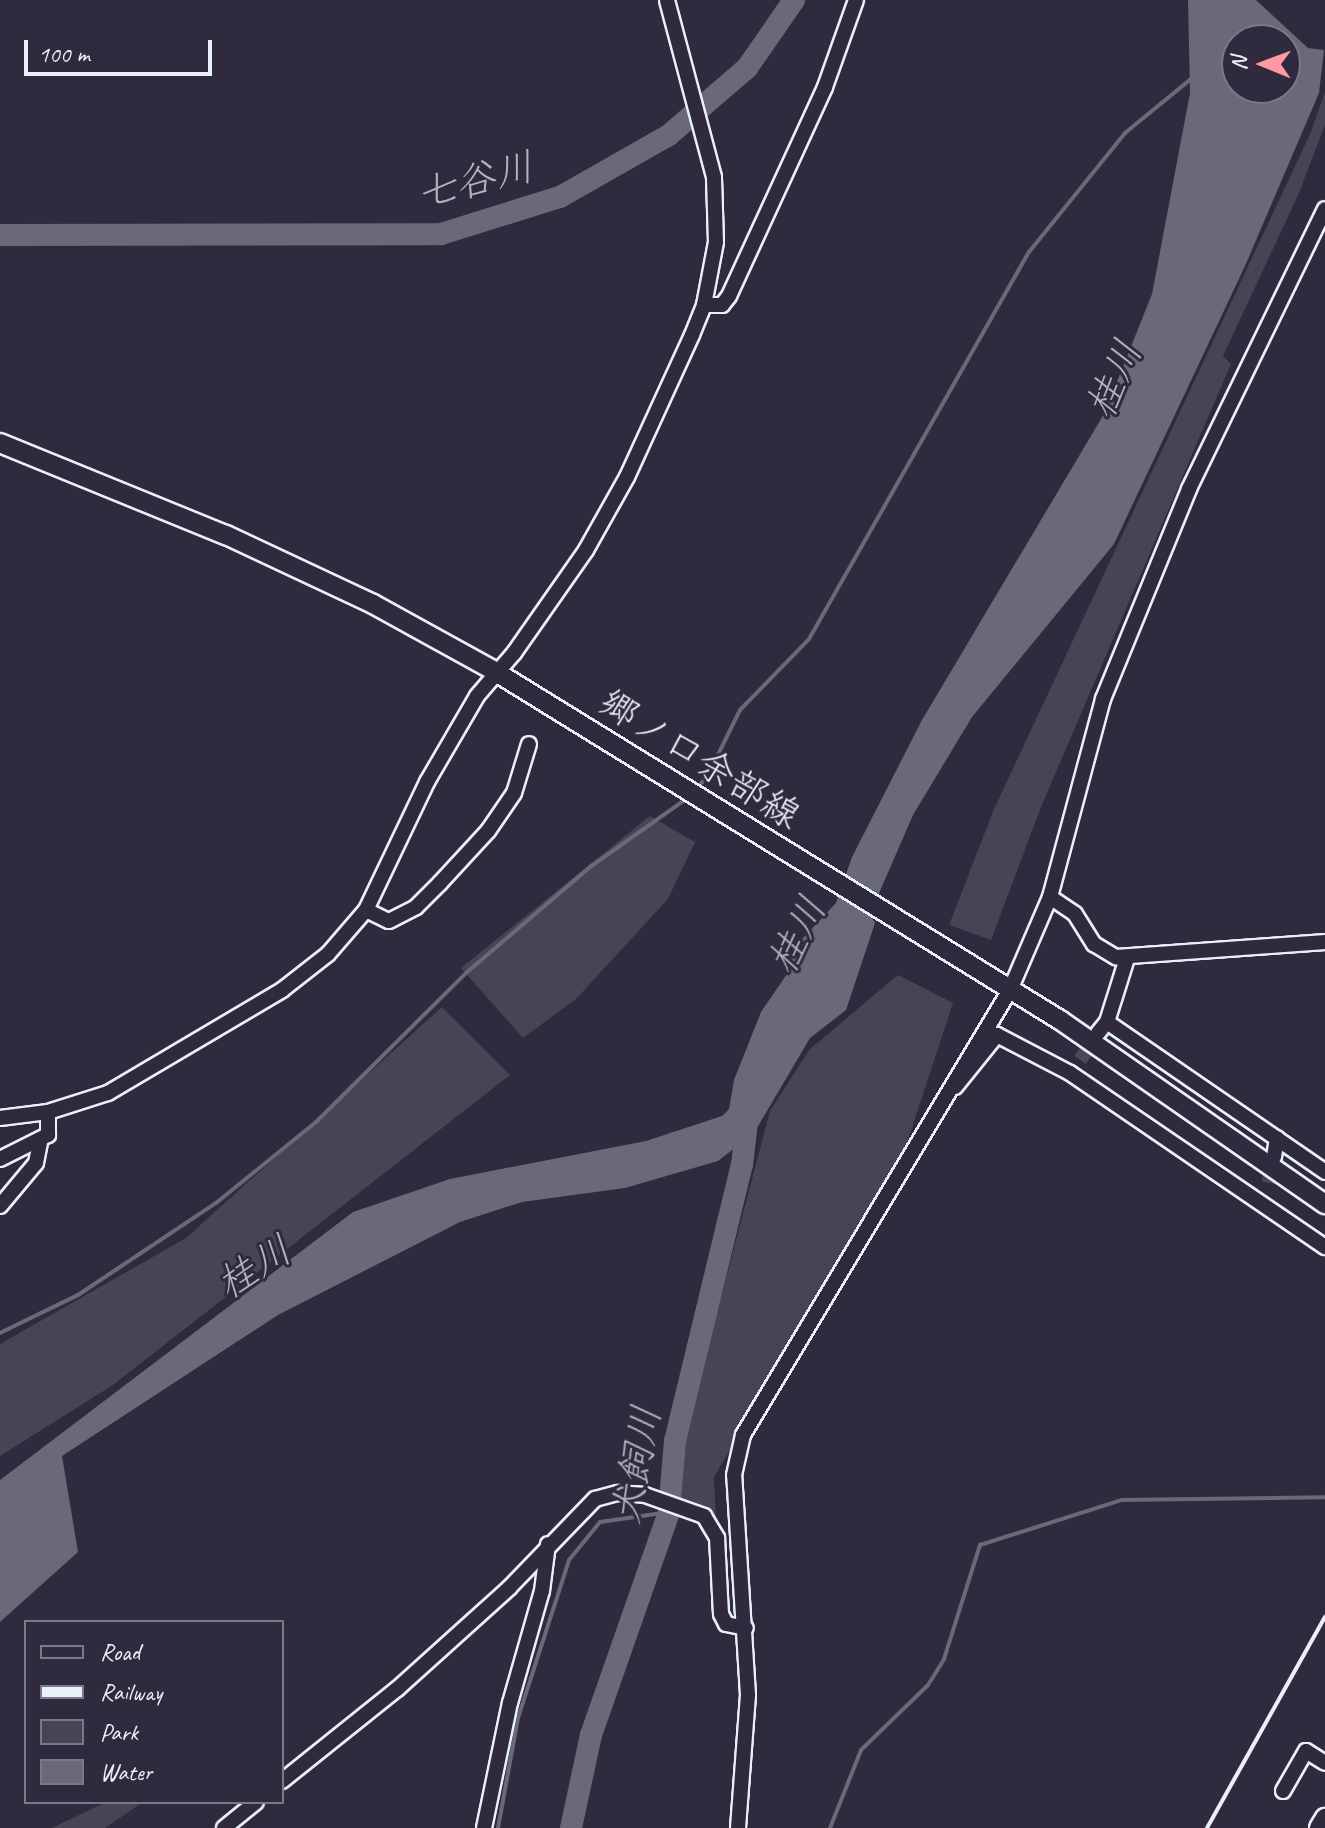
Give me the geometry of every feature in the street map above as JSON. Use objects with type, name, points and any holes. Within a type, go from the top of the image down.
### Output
[{"type":"main road","name":"郷ノ口余部線","points":[[0,443],[226,535],[373,604],[496,672],[984,973],[1325,1204]]},
{"type":"main road","points":[[1319,1828],[1325,1818]]},
{"type":"street","points":[[0,1118],[48,1112],[108,1093],[282,990],[328,954],[366,910],[450,739],[586,550],[620,489],[704,305],[717,208],[704,143],[667,0]]},
{"type":"street","points":[[704,305],[722,305],[729,296],[825,87],[856,0]]},
{"type":"street","points":[[738,1828],[748,1695],[734,1475],[743,1435],[909,1164],[947,1091],[1010,990],[1050,897],[1103,699],[1189,489],[1325,209]]},
{"type":"street","points":[[366,910],[389,921],[416,907],[440,883],[488,831],[514,793],[529,744]]},
{"type":"street","points":[[1050,897],[1075,914],[1105,953],[1127,958],[1325,942]]},
{"type":"street","points":[[1127,958],[1103,1028],[1277,1138],[1325,1172]]},
{"type":"street","points":[[947,1091],[962,1084],[997,1035],[1070,1073],[1264,1201],[1325,1247]]},
{"type":"street","points":[[1070,1073],[1080,1060]]},
{"type":"street","points":[[0,1159],[40,1143],[48,1135],[48,1112]]},
{"type":"street","points":[[1274,1157],[1277,1138]]},
{"type":"street","points":[[0,1206],[36,1163],[40,1143]]},
{"type":"street","points":[[1264,1201],[1269,1183]]},
{"type":"street","points":[[284,1779],[498,1598],[548,1542],[595,1499],[618,1493],[645,1495],[704,1516],[717,1538],[721,1614],[726,1624],[746,1628]]},
{"type":"street","points":[[484,1828],[510,1703],[542,1591],[548,1542]]},
{"type":"street","points":[[1283,1791],[1306,1751],[1325,1763]]},
{"type":"street","points":[[224,1828],[254,1804]]},
{"type":"green space","points":[[1325,92],[1325,125],[1299,193],[1223,356],[1231,364],[1041,807],[991,940],[949,925],[994,809],[1310,134]]},
{"type":"green space","points":[[650,816],[695,842],[668,899],[576,999],[523,1038],[461,968]]},
{"type":"green space","points":[[898,975],[953,1003],[903,1155],[714,1477],[716,1520],[681,1498],[678,1461],[770,1111],[809,1050]]},
{"type":"green space","points":[[442,1007],[510,1075],[113,1385],[0,1456],[0,1344],[186,1238]]},
{"type":"green space","points":[[102,1804],[140,1804],[105,1828],[52,1828]]},
{"type":"water","points":[[1188,0],[1256,0],[1282,24],[1221,24],[1221,104],[1301,104],[1301,42],[1308,48],[1324,50],[1319,93],[1245,266],[1114,544],[972,717],[913,815],[870,914],[875,923],[846,1010],[810,1038],[754,1133],[718,1161],[625,1188],[522,1202],[460,1222],[278,1315],[62,1456],[78,1552],[0,1622],[0,1480],[353,1212],[450,1179],[646,1141],[722,1116],[729,1109],[734,1080],[761,1012],[789,971],[789,953],[836,903],[852,857],[922,720],[1104,414],[1152,294],[1190,93]]},
{"type":"waterway","name":"七谷川","points":[[0,235],[441,234],[560,197],[669,135],[747,68],[794,0]]},
{"type":"waterway","points":[[695,791],[708,775],[740,710],[809,639],[1029,252],[1125,133],[1191,79]]},
{"type":"waterway","points":[[0,1333],[78,1295],[216,1203],[316,1122],[466,973],[590,867],[689,797]]},
{"type":"waterway","name":"犬飼川","points":[[571,1828],[591,1735],[669,1512],[675,1441],[742,1165],[748,1113]]},
{"type":"waterway","points":[[830,1828],[861,1750],[928,1685],[944,1659],[980,1545],[1122,1500],[1325,1497]]},
{"type":"waterway","points":[[498,1828],[518,1718],[569,1560],[600,1522],[669,1512]]},
{"type":"tunnel","points":[[1080,1060],[1096,1037]]},
{"type":"tunnel","points":[[1269,1183],[1274,1158]]},
{"type":"railway","points":[[1207,1828],[1325,1617]]},
{"type":"water label","name":"桂川","points":[[1114,379]]},
{"type":"water label","name":"桂川","points":[[797,935]]},
{"type":"water label","name":"桂川","points":[[254,1267]]}]
